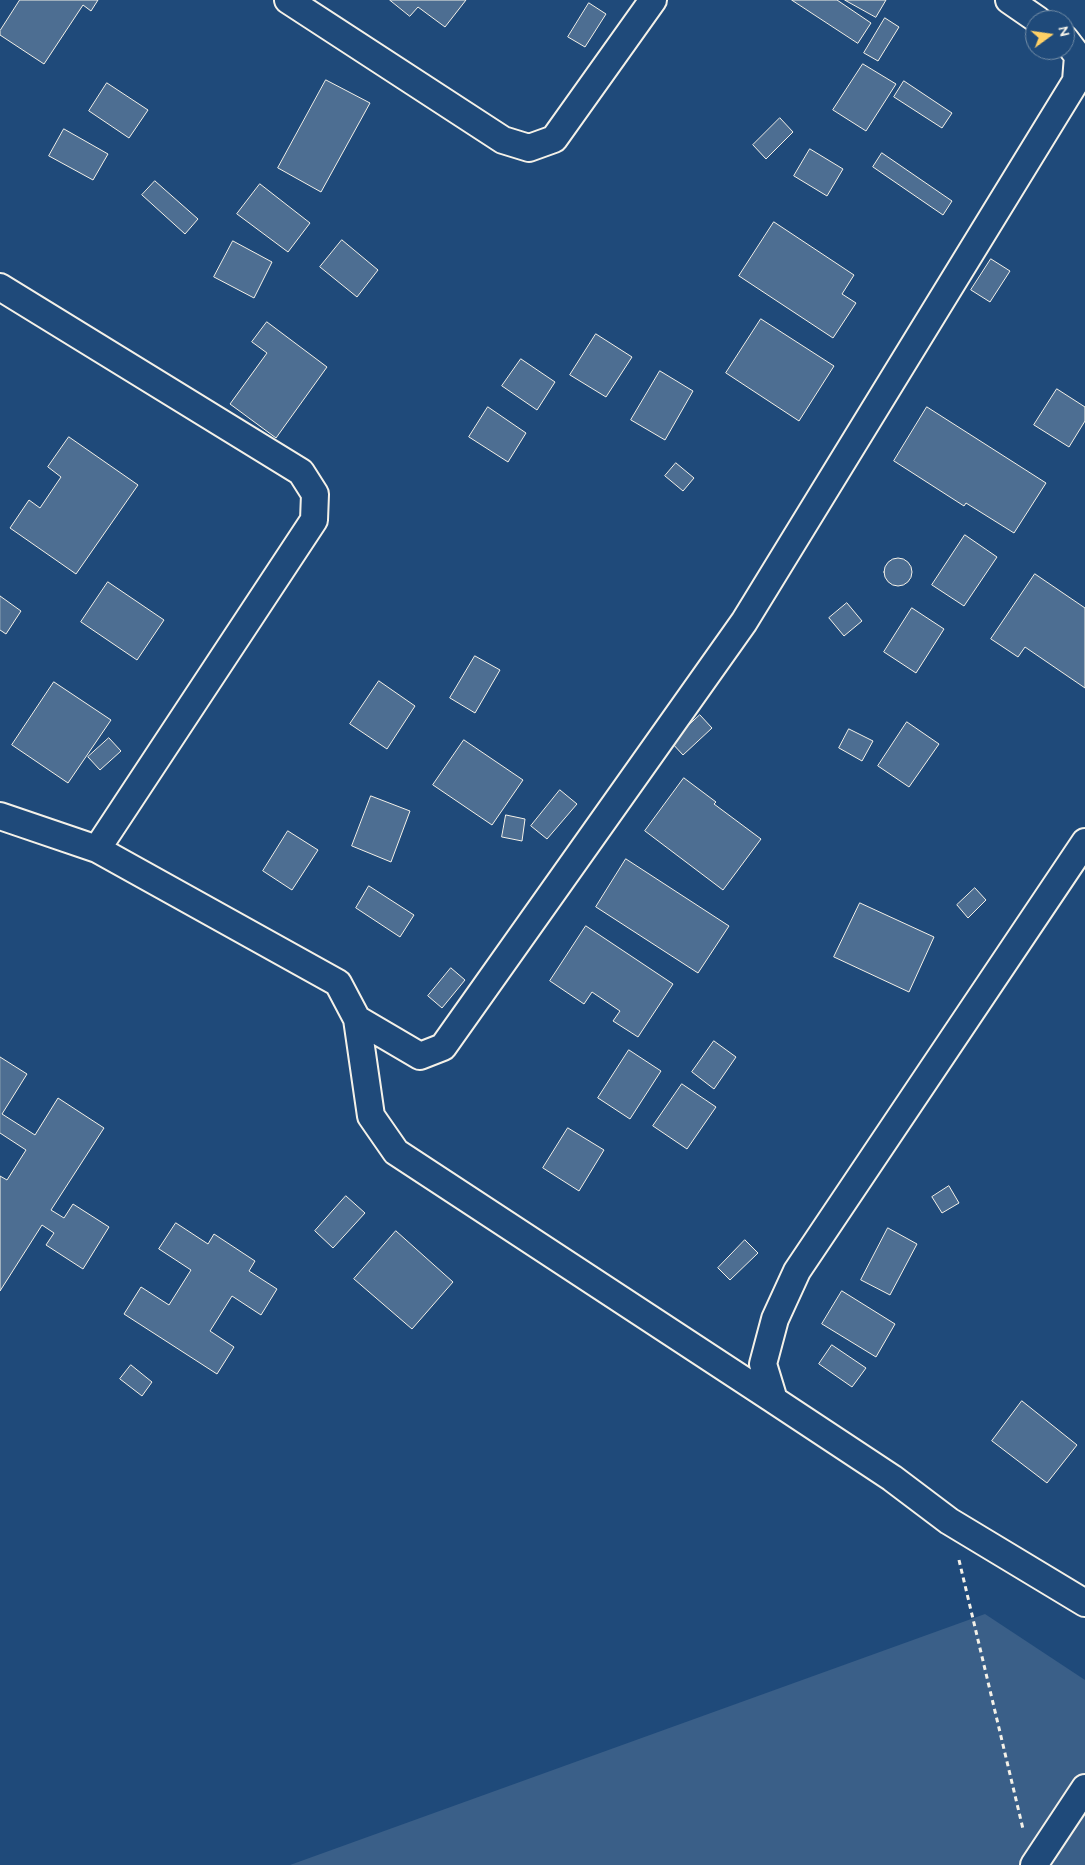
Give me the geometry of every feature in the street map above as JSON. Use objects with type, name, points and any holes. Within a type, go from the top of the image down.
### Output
[{"type":"street","points":[[288,0],[503,140],[529,148],[554,139],[654,0]]},
{"type":"street","points":[[1009,0],[1025,11]]},
{"type":"street","points":[[357,1019],[420,1056],[442,1047],[750,614],[1076,81],[1078,56],[1075,52]]},
{"type":"street","points":[[0,287],[301,472],[315,494],[314,520],[97,849]]},
{"type":"street","points":[[0,816],[97,849],[338,983],[357,1019],[371,1116],[396,1152],[892,1478],[949,1521],[1085,1603]]},
{"type":"street","points":[[774,1400],[763,1364],[775,1319],[797,1270],[1085,842]]},
{"type":"street","points":[[1034,1865],[1085,1788]]},
{"type":"path","points":[[949,1521],[1024,1836]]},
{"type":"shaded area","points":[[985,1614],[1085,1680],[1085,1865],[290,1865]]},
{"type":"building","points":[[20,0],[98,0],[91,11],[83,5],[44,64],[0,35],[0,31]]},
{"type":"building","points":[[390,0],[466,0],[445,27],[418,7],[410,16]]},
{"type":"building","points":[[792,0],[837,0],[871,23],[858,43]]},
{"type":"building","points":[[845,0],[886,0],[876,17]]},
{"type":"building","points":[[589,3],[606,14],[585,47],[568,37]]},
{"type":"building","points":[[885,18],[899,27],[878,61],[864,53]]},
{"type":"building","points":[[863,64],[896,84],[866,131],[833,110]]},
{"type":"building","points":[[326,80],[370,103],[321,192],[278,168]]},
{"type":"building","points":[[904,81],[952,113],[942,128],[894,97]]},
{"type":"building","points":[[107,83],[148,110],[129,138],[89,111]]},
{"type":"building","points":[[780,118],[793,132],[766,159],[753,145]]},
{"type":"building","points":[[64,129],[108,154],[93,180],[49,156]]},
{"type":"building","points":[[810,149],[843,169],[827,196],[794,176]]},
{"type":"building","points":[[882,153],[952,201],[943,215],[873,167]]},
{"type":"building","points":[[155,181],[198,219],[185,234],[142,195]]},
{"type":"building","points":[[260,184],[310,223],[288,252],[237,214]]},
{"type":"building","points":[[774,222],[854,275],[842,294],[856,303],[833,338],[739,276]]},
{"type":"building","points":[[342,240],[378,270],[357,297],[320,267]]},
{"type":"building","points":[[233,241],[272,262],[254,298],[214,277]]},
{"type":"building","points":[[991,259],[1010,271],[990,302],[971,290]]},
{"type":"building","points":[[761,319],[834,366],[799,421],[726,373]]},
{"type":"building","points":[[267,322],[327,367],[276,438],[230,404],[267,353],[252,342]]},
{"type":"building","points":[[596,334],[632,357],[606,397],[570,375]]},
{"type":"building","points":[[521,359],[555,382],[537,410],[502,386]]},
{"type":"building","points":[[660,371],[693,391],[665,440],[631,420]]},
{"type":"building","points":[[1057,389],[1085,407],[1085,421],[1069,447],[1034,425]]},
{"type":"building","points":[[488,407],[526,433],[508,462],[469,437]]},
{"type":"building","points":[[927,407],[1046,483],[1014,533],[966,503],[964,506],[894,461]]},
{"type":"building","points":[[69,437],[138,485],[76,574],[10,528],[29,500],[40,508],[61,477],[48,467]]},
{"type":"building","points":[[676,463],[694,478],[683,491],[665,476]]},
{"type":"building","points":[[965,535],[997,557],[964,606],[932,585]]},
{"type":"building","points":[[898,558],[908,562],[912,572],[908,582],[898,586],[888,582],[884,572],[888,562]]},
{"type":"building","points":[[1035,574],[1085,608],[1085,688],[1025,647],[1018,657],[991,639]]},
{"type":"building","points":[[108,582],[164,620],[137,660],[81,622]]},
{"type":"building","points":[[0,596],[21,611],[6,634],[0,630]]},
{"type":"building","points":[[847,603],[862,621],[844,636],[829,618]]},
{"type":"building","points":[[912,608],[944,629],[916,673],[884,652]]},
{"type":"building","points":[[475,656],[500,670],[475,713],[450,698]]},
{"type":"building","points":[[379,681],[415,706],[387,749],[350,724]]},
{"type":"building","points":[[54,682],[111,720],[68,783],[12,745]]},
{"type":"building","points":[[700,715],[712,728],[683,755],[671,742]]},
{"type":"building","points":[[907,722],[939,744],[909,787],[878,766]]},
{"type":"building","points":[[849,729],[873,741],[862,761],[839,748]]},
{"type":"building","points":[[109,738],[121,751],[100,770],[88,757]]},
{"type":"building","points":[[464,740],[523,780],[492,825],[433,785]]},
{"type":"building","points":[[684,778],[716,802],[714,804],[761,839],[723,890],[645,831]]},
{"type":"building","points":[[560,790],[577,804],[547,839],[531,826]]},
{"type":"building","points":[[371,796],[410,811],[391,862],[352,846]]},
{"type":"building","points":[[506,815],[525,819],[522,841],[502,837]]},
{"type":"building","points":[[288,831],[318,850],[292,890],[263,871]]},
{"type":"building","points":[[626,859],[729,926],[698,973],[596,907]]},
{"type":"building","points":[[369,886],[414,915],[400,937],[356,908]]},
{"type":"building","points":[[975,888],[986,900],[968,918],[957,905]]},
{"type":"building","points":[[860,903],[934,937],[909,992],[834,957]]},
{"type":"building","points":[[586,926],[673,984],[638,1037],[613,1021],[620,1011],[592,992],[584,1004],[550,981]]},
{"type":"building","points":[[451,968],[465,980],[442,1008],[428,996]]},
{"type":"building","points":[[714,1041],[736,1057],[714,1089],[692,1072]]},
{"type":"building","points":[[629,1050],[661,1071],[630,1119],[598,1098]]},
{"type":"building","points":[[0,1057],[27,1074],[2,1114],[35,1135],[58,1098],[104,1128],[51,1210],[64,1218],[73,1204],[109,1227],[83,1269],[46,1245],[54,1233],[42,1225],[0,1291],[0,1176],[7,1180],[26,1150],[0,1133]]},
{"type":"building","points":[[682,1084],[716,1107],[687,1149],[653,1126]]},
{"type":"building","points":[[568,1128],[604,1150],[579,1191],[543,1168]]},
{"type":"building","points":[[949,1186],[959,1203],[942,1213],[932,1197]]},
{"type":"building","points":[[346,1196],[365,1213],[333,1248],[315,1231]]},
{"type":"building","points":[[176,1223],[208,1244],[214,1234],[255,1261],[249,1271],[277,1289],[261,1315],[232,1296],[210,1331],[234,1347],[217,1374],[124,1314],[141,1287],[169,1305],[191,1270],[159,1249]]},
{"type":"building","points":[[888,1228],[917,1244],[890,1295],[861,1280]]},
{"type":"building","points":[[396,1231],[453,1282],[412,1329],[354,1279]]},
{"type":"building","points":[[745,1240],[758,1253],[730,1280],[718,1268]]},
{"type":"building","points":[[842,1291],[895,1324],[876,1357],[822,1324]]},
{"type":"building","points":[[832,1345],[866,1368],[852,1387],[819,1364]]},
{"type":"building","points":[[131,1365],[152,1382],[142,1396],[120,1379]]},
{"type":"building","points":[[1022,1401],[1077,1445],[1047,1483],[992,1441]]}]
